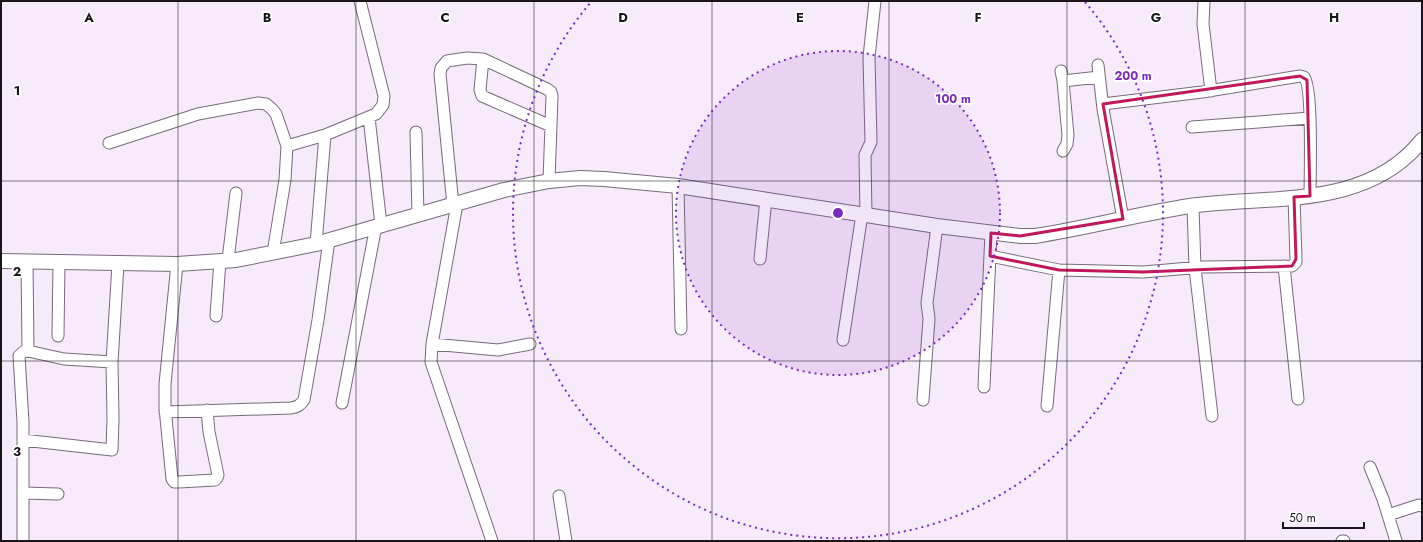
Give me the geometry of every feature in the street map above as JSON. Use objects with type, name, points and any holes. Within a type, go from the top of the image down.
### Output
[{"type":"street","points":[[287,146],[325,135],[369,117],[376,114],[383,105],[384,96],[360,1]]},
{"type":"street","points":[[843,340],[864,215],[865,155],[871,142],[870,58],[875,1]]},
{"type":"street","points":[[1204,1],[1203,24],[1211,90]]},
{"type":"street","points":[[483,59],[480,90],[482,96],[551,126]]},
{"type":"street","points":[[492,541],[431,362],[432,344],[455,204],[440,74],[444,63],[453,60],[483,59],[551,92],[549,181]]},
{"type":"street","points":[[1098,65],[1103,104],[1123,219]]},
{"type":"street","points":[[1063,151],[1068,141],[1068,136],[1062,76],[1099,77]]},
{"type":"street","points":[[1103,104],[1303,76],[1306,78],[1308,83],[1310,118],[1310,196]]},
{"type":"street","points":[[109,143],[198,114],[263,104],[272,109],[276,114],[287,146],[285,180],[273,253]]},
{"type":"street","points":[[342,403],[378,226],[369,117]]},
{"type":"street","points":[[1192,127],[1310,118]]},
{"type":"street","points":[[416,132],[418,214]]},
{"type":"street","points":[[165,412],[298,407],[304,400],[318,320],[325,135]]},
{"type":"street","points":[[1,261],[177,264],[224,261],[273,253],[322,242],[504,190],[549,181],[592,178],[678,186],[937,226],[1020,236],[1035,236],[1193,206],[1310,196],[1348,189],[1383,175],[1408,156],[1422,140]]},
{"type":"street","points":[[678,186],[681,329]]},
{"type":"street","points":[[216,316],[236,193]]},
{"type":"street","points":[[990,256],[1059,270],[1143,272],[1195,268],[1292,266],[1296,262],[1294,197]]},
{"type":"street","points":[[760,259],[766,199]]},
{"type":"street","points":[[1193,206],[1195,268],[1212,416]]},
{"type":"street","points":[[923,400],[929,319],[927,303],[937,226]]},
{"type":"street","points":[[984,387],[991,233]]},
{"type":"street","points":[[27,262],[28,351]]},
{"type":"street","points":[[58,336],[59,262]]},
{"type":"street","points":[[23,440],[112,450],[114,419],[112,362],[118,264]]},
{"type":"street","points":[[177,264],[165,384],[165,412],[172,479],[174,482],[215,480],[218,478],[207,410]]},
{"type":"street","points":[[1284,266],[1298,399]]},
{"type":"street","points":[[1047,406],[1059,270]]},
{"type":"street","points":[[432,344],[498,350],[530,344]]},
{"type":"street","points":[[23,541],[23,440],[19,359],[21,353],[28,351],[64,359],[112,362]]},
{"type":"street","points":[[1370,467],[1396,541]]},
{"type":"street","points":[[23,493],[58,494]]},
{"type":"street","points":[[559,496],[566,541]]},
{"type":"street","points":[[1388,515],[1419,505],[1422,506]]},
{"type":"highlighted area","points":[[1300,76],[1307,80],[1310,196],[1294,197],[1296,259],[1292,266],[1143,272],[1059,270],[990,256],[991,233],[1020,236],[1123,219],[1103,104]]}]
